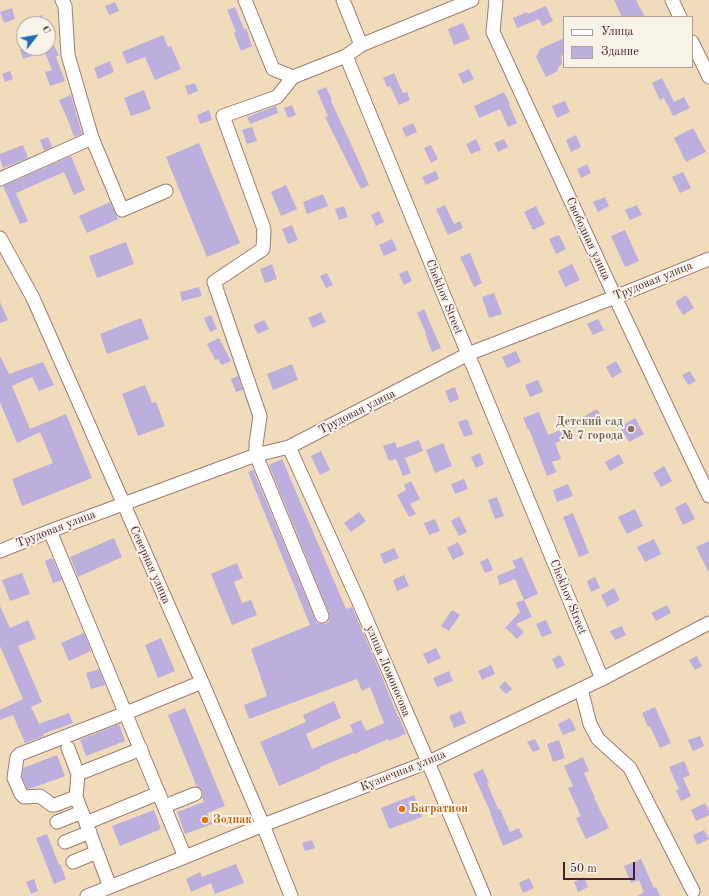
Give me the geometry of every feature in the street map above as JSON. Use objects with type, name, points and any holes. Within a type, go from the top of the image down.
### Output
[{"type":"street","points":[[62,0],[64,6],[68,55],[92,138],[122,210],[166,191]]},
{"type":"street","points":[[245,0],[273,69],[293,76]]},
{"type":"street","points":[[343,0],[361,45]]},
{"type":"street","points":[[322,616],[256,455],[260,416],[214,282],[263,250],[264,229],[223,116],[277,97],[293,76],[346,56],[361,45],[472,0]]},
{"type":"street","name":"Свободная улица","points":[[496,0],[494,32],[614,297],[709,496]]},
{"type":"street","points":[[672,0],[680,16]]},
{"type":"street","points":[[693,44],[709,77]]},
{"type":"street","name":"Chekhov Street","points":[[346,56],[602,679]]},
{"type":"street","points":[[0,179],[92,138]]},
{"type":"street","name":"Северная улица","points":[[0,238],[32,298],[202,682],[263,825],[291,896]]},
{"type":"street","name":"Трудовая улица","points":[[0,551],[256,455],[289,447],[468,354],[709,259]]},
{"type":"street","name":"улица Ломоносова","points":[[289,447],[361,607],[484,896]]},
{"type":"street","points":[[50,531],[186,857]]},
{"type":"street","name":"Кузнечная улица","points":[[87,896],[263,825],[428,762],[602,679],[709,623]]},
{"type":"street","points":[[76,797],[52,805],[40,796],[24,797],[20,794],[14,778],[17,757],[20,754],[202,682]]},
{"type":"street","points":[[581,689],[590,724],[598,739],[630,768],[693,891]]},
{"type":"street","points":[[68,748],[78,774],[76,797],[110,887]]},
{"type":"street","points":[[78,774],[141,749]]},
{"type":"street","points":[[65,842],[86,823],[159,793]]},
{"type":"street","points":[[164,806],[195,794]]},
{"type":"street","points":[[57,822],[86,823]]},
{"type":"street","points":[[73,862],[97,852]]},
{"type":"building","points":[[614,0],[636,0],[644,16],[622,16]]},
{"type":"building","points":[[115,2],[119,11],[109,15],[105,6]]},
{"type":"building","points":[[546,6],[553,21],[542,26],[539,19],[517,28],[513,18],[527,12],[528,14]]},
{"type":"building","points":[[235,7],[244,29],[246,28],[252,46],[241,51],[234,33],[236,32],[227,10]]},
{"type":"building","points":[[12,8],[15,19],[4,23],[0,12]]},
{"type":"building","points":[[463,23],[470,39],[454,45],[448,29]]},
{"type":"building","points":[[163,35],[168,47],[171,46],[181,69],[155,80],[145,57],[127,64],[122,52]]},
{"type":"building","points":[[563,38],[563,55],[561,56],[562,63],[557,70],[558,71],[546,77],[536,57],[540,49]]},
{"type":"building","points":[[56,50],[59,55],[56,57],[65,81],[50,86],[45,72],[52,70],[46,56],[56,56]]},
{"type":"building","points":[[22,56],[32,56],[23,59]]},
{"type":"building","points":[[110,61],[114,72],[98,79],[94,68]]},
{"type":"building","points":[[469,69],[474,79],[463,84],[458,74]]},
{"type":"building","points":[[10,71],[13,79],[5,82],[2,74]]},
{"type":"building","points":[[394,73],[403,93],[407,92],[410,100],[399,105],[390,86],[387,87],[383,78]]},
{"type":"building","points":[[662,78],[674,102],[684,97],[690,108],[673,116],[664,98],[660,100],[652,83]]},
{"type":"building","points":[[195,83],[198,91],[188,95],[185,86]]},
{"type":"building","points":[[326,87],[369,185],[361,189],[325,117],[328,116],[317,91]]},
{"type":"building","points":[[144,90],[151,109],[131,116],[124,98]]},
{"type":"building","points":[[504,92],[517,123],[508,127],[500,109],[479,118],[474,106]]},
{"type":"building","points":[[71,95],[82,134],[74,137],[59,100]]},
{"type":"building","points":[[565,101],[570,112],[557,118],[552,106]]},
{"type":"building","points":[[292,105],[296,115],[288,118],[284,108]]},
{"type":"building","points":[[276,106],[278,113],[250,124],[247,117]]},
{"type":"building","points":[[209,110],[212,120],[200,124],[197,115]]},
{"type":"building","points":[[413,123],[417,132],[406,137],[402,128]]},
{"type":"building","points":[[252,127],[257,141],[247,144],[242,130]]},
{"type":"building","points":[[693,128],[706,152],[686,162],[674,138]]},
{"type":"building","points":[[576,135],[581,147],[571,152],[566,140]]},
{"type":"building","points":[[48,137],[52,147],[44,151],[40,140]]},
{"type":"building","points":[[476,139],[481,150],[471,154],[466,144]]},
{"type":"building","points":[[504,139],[508,147],[498,152],[494,143]]},
{"type":"building","points":[[199,143],[240,243],[207,257],[166,157]]},
{"type":"building","points":[[23,145],[28,158],[3,168],[0,154]]},
{"type":"building","points":[[431,145],[438,159],[431,163],[424,148]]},
{"type":"building","points":[[71,156],[85,190],[74,195],[64,172],[16,193],[28,221],[20,224],[3,186]]},
{"type":"building","points":[[587,164],[591,173],[581,178],[577,169]]},
{"type":"building","points":[[436,171],[439,179],[426,185],[422,177]]},
{"type":"building","points":[[683,172],[691,188],[680,193],[672,177]]},
{"type":"building","points":[[286,185],[297,209],[281,216],[271,192]]},
{"type":"building","points":[[323,194],[328,206],[307,214],[303,202]]},
{"type":"building","points":[[605,197],[609,206],[598,212],[593,202]]},
{"type":"building","points":[[110,202],[118,219],[87,233],[79,216]]},
{"type":"building","points":[[445,205],[454,224],[460,221],[463,228],[448,235],[436,209]]},
{"type":"building","points":[[637,205],[642,215],[630,220],[625,210]]},
{"type":"building","points":[[344,206],[348,217],[339,220],[335,209]]},
{"type":"building","points":[[536,206],[545,224],[533,230],[524,212]]},
{"type":"building","points":[[379,211],[384,222],[376,226],[371,215]]},
{"type":"building","points":[[292,225],[298,240],[288,244],[282,229]]},
{"type":"building","points":[[625,230],[639,261],[625,267],[611,236]]},
{"type":"building","points":[[559,235],[566,249],[556,254],[549,239]]},
{"type":"building","points":[[392,239],[397,250],[384,256],[379,245]]},
{"type":"building","points":[[126,242],[134,264],[97,278],[89,256]]},
{"type":"building","points":[[470,253],[482,283],[474,287],[460,257]]},
{"type":"building","points":[[272,264],[277,279],[265,283],[260,269]]},
{"type":"building","points":[[572,264],[580,280],[565,287],[558,271]]},
{"type":"building","points":[[407,270],[412,281],[404,285],[399,274]]},
{"type":"building","points":[[327,273],[333,285],[326,288],[320,276]]},
{"type":"building","points":[[199,287],[202,296],[182,301],[180,292]]},
{"type":"building","points":[[494,293],[502,314],[489,318],[482,297]]},
{"type":"building","points":[[686,295],[694,308],[683,315],[675,302]]},
{"type":"building","points":[[0,302],[8,320],[0,323]]},
{"type":"building","points":[[424,309],[441,348],[432,352],[426,333],[417,313]]},
{"type":"building","points":[[321,312],[326,322],[313,328],[308,318]]},
{"type":"building","points":[[211,315],[217,329],[210,332],[204,318]]},
{"type":"building","points":[[141,318],[149,339],[107,354],[100,334]]},
{"type":"building","points":[[598,319],[604,330],[593,335],[587,324]]},
{"type":"building","points":[[264,320],[269,329],[258,334],[253,325]]},
{"type":"building","points":[[219,338],[231,361],[222,365],[218,359],[215,360],[207,344]]},
{"type":"building","points":[[516,351],[521,362],[507,368],[502,357]]},
{"type":"building","points":[[0,356],[9,374],[43,362],[54,385],[39,391],[32,377],[12,386],[30,429],[66,414],[92,478],[22,506],[12,479],[53,463],[40,432],[17,443],[0,402]]},
{"type":"building","points":[[616,361],[622,372],[612,378],[606,367]]},
{"type":"building","points":[[292,364],[298,380],[273,390],[267,374]]},
{"type":"building","points":[[690,371],[696,381],[688,385],[682,375]]},
{"type":"building","points":[[238,376],[243,390],[236,392],[231,379]]},
{"type":"building","points":[[538,380],[543,392],[530,397],[525,385]]},
{"type":"building","points":[[145,385],[152,403],[156,402],[165,426],[138,436],[122,394]]},
{"type":"building","points":[[455,387],[459,399],[450,403],[445,391]]},
{"type":"building","points":[[597,409],[603,418],[589,426],[583,417]]},
{"type":"building","points":[[539,412],[548,435],[561,430],[565,439],[555,443],[561,459],[552,462],[557,472],[547,476],[529,429],[528,430],[523,418]]},
{"type":"building","points":[[635,418],[644,434],[629,442],[620,427]]},
{"type":"building","points":[[467,419],[473,434],[464,437],[458,422]]},
{"type":"building","points":[[419,440],[423,451],[405,458],[411,473],[403,476],[396,459],[389,461],[383,446],[395,442],[397,448]]},
{"type":"building","points":[[443,443],[452,466],[435,473],[426,450]]},
{"type":"building","points":[[321,451],[330,470],[320,475],[311,456]]},
{"type":"building","points":[[480,453],[484,464],[476,468],[471,457]]},
{"type":"building","points":[[619,454],[624,463],[610,471],[605,462]]},
{"type":"building","points":[[282,459],[346,609],[352,607],[406,734],[389,741],[388,739],[320,767],[321,768],[279,786],[260,742],[306,722],[303,715],[334,701],[341,718],[306,734],[312,749],[353,732],[350,725],[361,720],[366,731],[384,723],[370,687],[362,691],[357,679],[249,719],[244,705],[267,696],[251,649],[310,625],[248,472],[253,470],[317,623],[325,624],[329,621],[330,617],[269,465]]},
{"type":"building","points":[[664,466],[672,481],[661,487],[653,473]]},
{"type":"building","points":[[464,479],[468,489],[455,494],[451,484]]},
{"type":"building","points":[[411,481],[420,499],[410,504],[416,514],[409,517],[397,495],[406,490],[404,485]]},
{"type":"building","points":[[568,484],[573,496],[557,502],[553,490]]},
{"type":"building","points":[[497,497],[504,516],[495,519],[488,500]]},
{"type":"building","points":[[686,502],[695,519],[683,525],[675,508]]},
{"type":"building","points":[[635,509],[643,526],[627,534],[618,517]]},
{"type":"building","points":[[359,512],[366,521],[351,532],[344,523]]},
{"type":"building","points":[[573,513],[589,553],[579,557],[563,517]]},
{"type":"building","points":[[459,516],[467,532],[459,536],[451,521]]},
{"type":"building","points":[[435,519],[440,531],[429,535],[424,523]]},
{"type":"building","points":[[114,538],[122,557],[78,577],[70,557]]},
{"type":"building","points":[[654,539],[661,554],[645,562],[637,547]]},
{"type":"building","points":[[709,541],[709,573],[696,547]]},
{"type":"building","points":[[458,542],[464,554],[453,560],[447,548]]},
{"type":"building","points":[[394,548],[399,558],[384,564],[380,554]]},
{"type":"building","points":[[522,557],[538,594],[524,600],[515,579],[500,585],[497,576],[516,568],[512,561]]},
{"type":"building","points":[[52,558],[62,580],[53,583],[45,561]]},
{"type":"building","points":[[488,558],[493,570],[485,573],[480,562]]},
{"type":"building","points":[[237,563],[243,578],[234,582],[242,603],[251,600],[257,615],[232,625],[211,574]]},
{"type":"building","points":[[22,573],[30,594],[10,601],[2,580]]},
{"type":"building","points":[[404,575],[409,586],[397,591],[393,580]]},
{"type":"building","points":[[595,577],[600,588],[591,592],[587,581]]},
{"type":"building","points":[[614,588],[620,600],[607,607],[601,595]]},
{"type":"building","points":[[524,600],[532,617],[516,624],[524,632],[517,639],[506,628],[504,629],[520,612],[516,603]]},
{"type":"building","points":[[667,605],[671,613],[656,621],[651,613]]},
{"type":"building","points":[[0,606],[10,628],[28,620],[36,639],[18,646],[42,702],[31,707],[39,724],[69,713],[73,723],[43,734],[44,736],[25,743],[13,715],[0,720],[0,710],[23,699],[0,646]]},
{"type":"building","points":[[452,610],[460,615],[449,631],[441,626]]},
{"type":"building","points":[[546,620],[552,633],[542,637],[536,624]]},
{"type":"building","points":[[622,626],[626,635],[615,640],[610,631]]},
{"type":"building","points":[[84,633],[91,651],[69,661],[61,643]]},
{"type":"building","points":[[161,638],[175,671],[158,678],[145,645]]},
{"type":"building","points":[[436,648],[441,658],[428,664],[423,654]]},
{"type":"building","points":[[560,655],[565,665],[557,669],[552,659]]},
{"type":"building","points":[[697,656],[702,666],[695,670],[689,660]]},
{"type":"building","points":[[491,665],[495,674],[482,680],[478,671]]},
{"type":"building","points":[[99,669],[105,685],[91,689],[86,673]]},
{"type":"building","points":[[449,671],[453,681],[437,687],[433,678]]},
{"type":"building","points":[[505,681],[512,689],[506,694],[499,687]]},
{"type":"building","points":[[655,707],[671,743],[660,748],[642,713]]},
{"type":"building","points":[[185,708],[225,806],[207,813],[212,824],[185,834],[177,812],[204,802],[202,798],[202,791],[197,787],[168,715]]},
{"type":"building","points":[[461,711],[466,723],[454,728],[449,716]]},
{"type":"building","points":[[570,718],[576,730],[563,735],[558,724]]},
{"type":"building","points":[[119,724],[125,741],[86,756],[80,740]]},
{"type":"building","points":[[700,736],[704,746],[693,751],[688,740]]},
{"type":"building","points":[[535,739],[540,749],[533,752],[527,742]]},
{"type":"building","points":[[559,740],[565,758],[553,762],[547,744]]},
{"type":"building","points":[[57,755],[65,776],[27,789],[22,777],[23,768]]},
{"type":"building","points":[[583,757],[589,771],[584,773],[594,798],[609,828],[586,839],[576,818],[581,816],[568,788],[573,786],[564,766]]},
{"type":"building","points":[[684,761],[690,775],[683,778],[691,796],[681,801],[676,790],[679,789],[669,767]]},
{"type":"building","points":[[483,769],[498,809],[500,809],[510,832],[519,828],[523,837],[503,846],[491,813],[473,774]]},
{"type":"building","points":[[414,795],[422,817],[389,829],[381,808]]},
{"type":"building","points":[[705,803],[709,811],[709,815],[696,821],[691,810]]},
{"type":"building","points":[[154,810],[161,829],[120,846],[112,826]]},
{"type":"building","points":[[704,830],[709,839],[697,845],[693,835]]},
{"type":"building","points":[[47,834],[66,879],[54,884],[36,838]]},
{"type":"building","points":[[312,840],[315,848],[305,851],[302,843]]},
{"type":"building","points":[[641,859],[654,888],[656,887],[660,896],[637,896],[644,892],[639,880],[631,883],[624,866]]},
{"type":"building","points":[[236,864],[244,883],[215,894],[211,883],[191,892],[186,879],[200,872],[202,877]]},
{"type":"building","points":[[584,877],[588,887],[578,892],[574,882]]},
{"type":"building","points":[[529,878],[534,888],[523,893],[519,883]]},
{"type":"building","points":[[34,879],[38,891],[31,894],[26,882]]},
{"type":"place","name":"Детский сад № 7 города","points":[[631,429]]},
{"type":"place","name":"Багратион","points":[[402,809]]},
{"type":"place","name":"Зодиак","points":[[205,820]]}]
